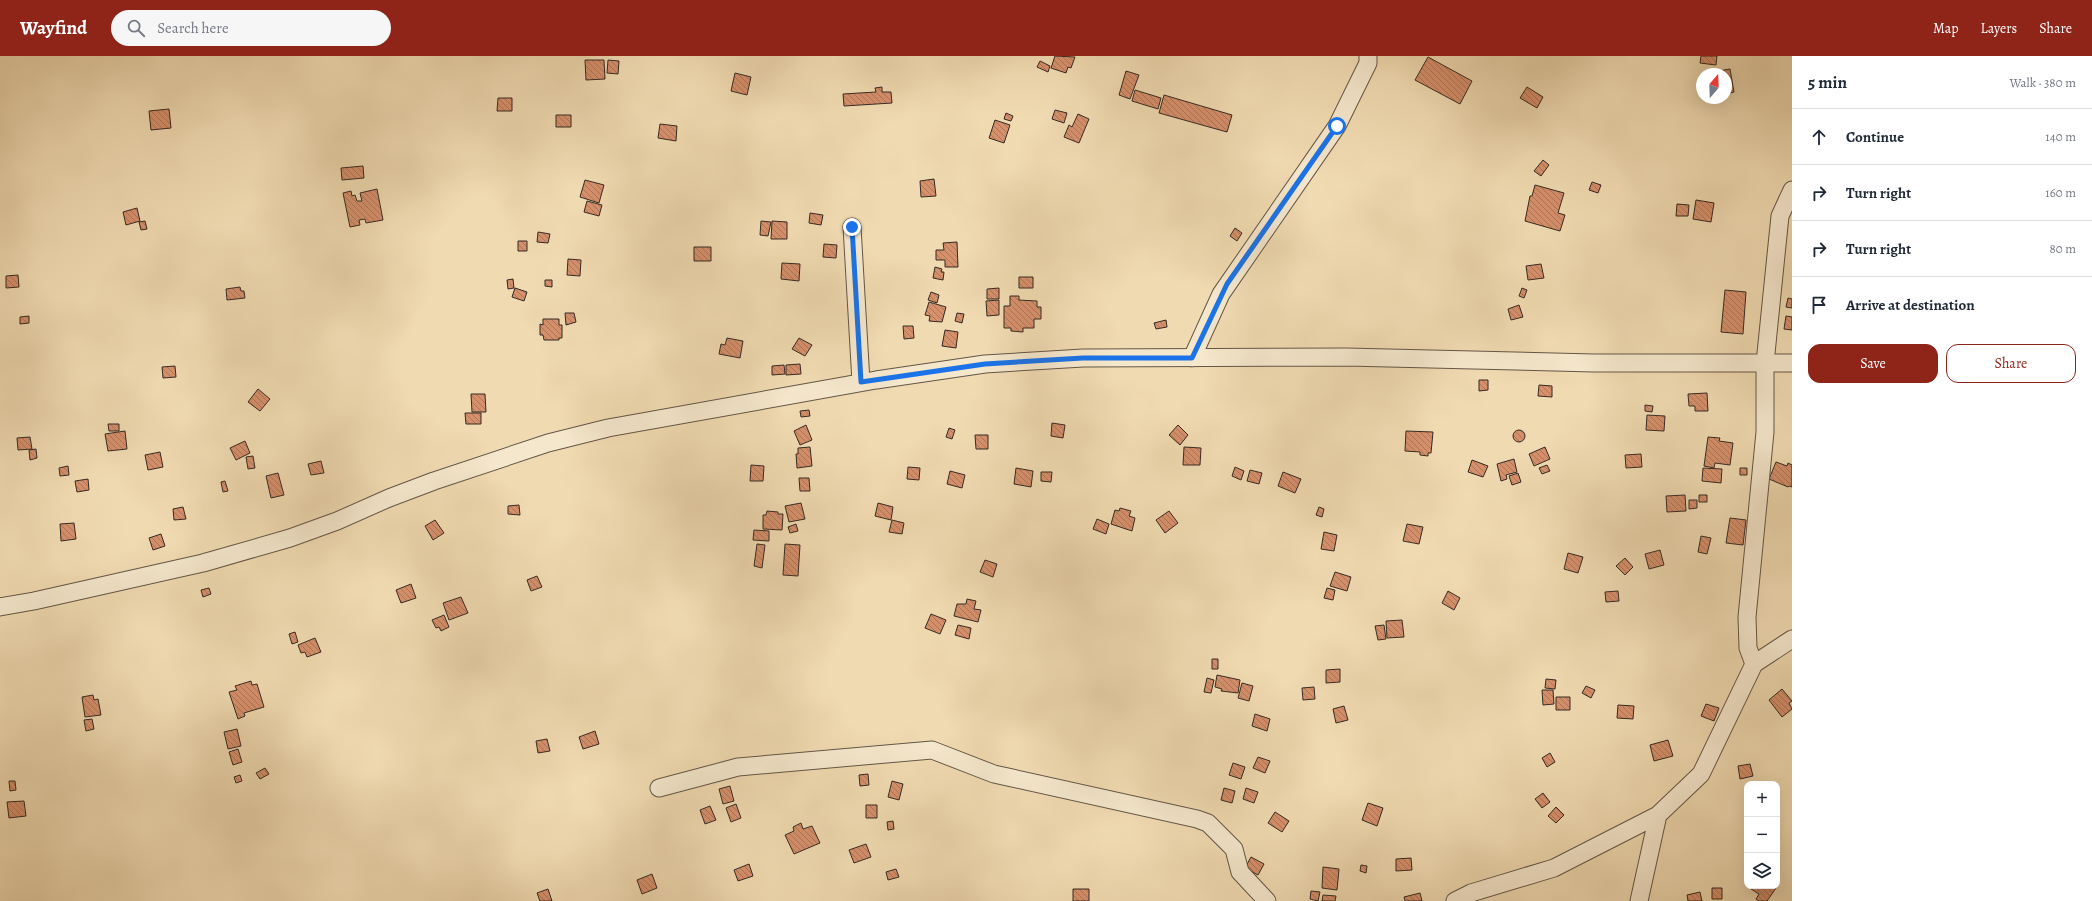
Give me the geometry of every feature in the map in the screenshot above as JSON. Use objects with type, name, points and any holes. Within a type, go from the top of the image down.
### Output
[{"type":"street","points":[[1192,358],[1227,284],[1337,126],[1368,63],[1368,56]]},
{"type":"street","points":[[1754,664],[1748,648],[1747,617],[1765,432],[1765,363],[1780,216],[1792,190]]},
{"type":"street","points":[[852,227],[861,382]]},
{"type":"street","points":[[0,607],[34,601],[203,563],[290,538],[337,521],[389,498],[434,481],[548,443],[608,428],[861,382],[985,364],[1083,358],[1346,357],[1594,363],[1792,363]]},
{"type":"street","points":[[1455,901],[1471,893],[1554,868],[1658,815],[1700,774],[1754,664],[1792,639]]},
{"type":"street","points":[[659,788],[738,767],[932,750],[994,774],[1197,819],[1208,823],[1234,849],[1240,872],[1267,901]]},
{"type":"street","points":[[1639,901],[1658,815]]},
{"type":"building","points":[[1055,56],[1075,57],[1071,68],[1068,67],[1066,73],[1051,68]]},
{"type":"building","points":[[1701,56],[1717,56],[1716,65],[1700,63]]},
{"type":"building","points":[[1428,57],[1472,81],[1460,104],[1415,80]]},
{"type":"building","points":[[585,60],[604,60],[605,79],[586,80]]},
{"type":"building","points":[[608,60],[619,61],[618,74],[607,73]]},
{"type":"building","points":[[1040,61],[1050,66],[1048,72],[1037,67]]},
{"type":"building","points":[[1126,71],[1139,75],[1130,99],[1119,95]]},
{"type":"building","points":[[735,73],[751,77],[747,95],[731,91]]},
{"type":"building","points":[[1732,80],[1734,92],[1732,92]]},
{"type":"building","points":[[882,87],[882,92],[891,92],[892,103],[844,106],[843,94],[876,92],[875,88]]},
{"type":"building","points":[[1527,87],[1543,97],[1537,108],[1520,98]]},
{"type":"building","points":[[1135,90],[1161,98],[1158,109],[1132,101]]},
{"type":"building","points":[[1164,95],[1232,115],[1227,132],[1159,113]]},
{"type":"building","points":[[498,98],[512,98],[512,111],[497,111]]},
{"type":"building","points":[[169,109],[171,128],[151,130],[149,111]]},
{"type":"building","points":[[1055,110],[1067,113],[1064,123],[1052,119]]},
{"type":"building","points":[[1006,113],[1013,116],[1011,121],[1004,119]]},
{"type":"building","points":[[1078,114],[1089,119],[1079,143],[1064,137],[1069,125],[1072,127]]},
{"type":"building","points":[[556,115],[571,115],[571,127],[556,127]]},
{"type":"building","points":[[995,120],[1010,125],[1004,143],[989,138]]},
{"type":"building","points":[[660,124],[677,126],[676,141],[658,138]]},
{"type":"building","points":[[1543,160],[1549,165],[1541,176],[1534,171]]},
{"type":"building","points":[[363,166],[364,178],[342,180],[341,168]]},
{"type":"building","points":[[934,179],[936,196],[921,197],[920,181]]},
{"type":"building","points":[[585,180],[604,185],[599,203],[580,197]]},
{"type":"building","points":[[1592,182],[1601,185],[1598,193],[1589,190]]},
{"type":"building","points":[[1535,185],[1564,193],[1558,213],[1565,215],[1560,231],[1525,221],[1530,196],[1532,196]]},
{"type":"building","points":[[377,189],[383,220],[366,223],[365,219],[359,220],[360,225],[350,227],[343,193],[351,191],[352,196],[355,195],[357,201],[362,201],[360,193]]},
{"type":"building","points":[[1696,200],[1714,203],[1711,222],[1693,219]]},
{"type":"building","points":[[587,201],[602,205],[599,216],[584,212]]},
{"type":"building","points":[[1677,204],[1689,205],[1688,216],[1676,216]]},
{"type":"building","points":[[137,208],[140,221],[126,225],[123,212]]},
{"type":"building","points":[[810,213],[823,215],[821,225],[809,223]]},
{"type":"building","points":[[145,221],[147,229],[141,230],[139,222]]},
{"type":"building","points":[[761,221],[771,222],[768,236],[760,235]]},
{"type":"building","points":[[772,221],[787,222],[787,239],[771,239]]},
{"type":"building","points":[[1235,228],[1242,233],[1237,241],[1230,236]]},
{"type":"building","points":[[538,232],[550,234],[548,243],[537,242]]},
{"type":"building","points":[[518,241],[527,241],[527,251],[518,251]]},
{"type":"building","points":[[957,242],[958,267],[945,267],[945,260],[936,260],[936,250],[944,250],[943,243]]},
{"type":"building","points":[[824,244],[837,245],[836,258],[823,257]]},
{"type":"building","points":[[694,247],[711,247],[711,261],[694,261]]},
{"type":"building","points":[[568,259],[581,260],[580,276],[567,275]]},
{"type":"building","points":[[782,263],[800,264],[799,281],[781,279]]},
{"type":"building","points":[[1541,264],[1544,278],[1528,280],[1526,266]]},
{"type":"building","points":[[935,267],[942,269],[941,272],[944,272],[943,280],[933,278]]},
{"type":"building","points":[[18,275],[19,287],[6,288],[6,276]]},
{"type":"building","points":[[1019,277],[1033,277],[1033,288],[1019,288]]},
{"type":"building","points":[[513,279],[514,288],[508,289],[507,280]]},
{"type":"building","points":[[545,280],[552,280],[552,287],[545,286]]},
{"type":"building","points":[[240,287],[241,291],[244,291],[245,298],[227,300],[226,289]]},
{"type":"building","points":[[515,288],[527,292],[524,301],[512,297]]},
{"type":"building","points":[[999,288],[999,299],[987,299],[987,289]]},
{"type":"building","points":[[1522,288],[1527,290],[1524,298],[1519,296]]},
{"type":"building","points":[[1725,290],[1746,292],[1743,334],[1721,332]]},
{"type":"building","points":[[931,292],[939,295],[937,303],[928,300]]},
{"type":"building","points":[[1010,296],[1019,296],[1019,300],[1037,301],[1037,307],[1041,307],[1041,319],[1034,319],[1034,328],[1023,328],[1023,332],[1011,331],[1011,328],[1004,328],[1004,306],[1010,306]]},
{"type":"building","points":[[1788,298],[1792,299],[1792,308],[1786,307]]},
{"type":"building","points":[[999,300],[999,315],[987,316],[986,301]]},
{"type":"building","points":[[929,302],[946,307],[942,322],[929,321],[930,316],[925,315]]},
{"type":"building","points":[[1519,305],[1523,317],[1511,320],[1508,309]]},
{"type":"building","points":[[565,313],[574,313],[576,322],[566,325]]},
{"type":"building","points":[[957,313],[964,314],[962,323],[955,321]]},
{"type":"building","points":[[29,316],[29,323],[20,324],[20,317]]},
{"type":"building","points":[[1786,316],[1792,317],[1792,330],[1784,329]]},
{"type":"building","points":[[543,319],[559,319],[559,325],[562,325],[562,338],[559,338],[559,340],[544,340],[543,335],[540,335],[540,324],[543,325]]},
{"type":"building","points":[[1166,320],[1167,327],[1156,329],[1154,323]]},
{"type":"building","points":[[903,326],[913,326],[914,338],[904,339]]},
{"type":"building","points":[[945,330],[958,332],[956,348],[942,346]]},
{"type":"building","points":[[727,338],[743,341],[740,358],[719,354],[721,344],[725,345]]},
{"type":"building","points":[[799,338],[812,345],[805,356],[792,349]]},
{"type":"building","points":[[800,364],[801,374],[786,375],[786,365]]},
{"type":"building","points":[[784,365],[785,374],[772,375],[772,366]]},
{"type":"building","points":[[175,366],[176,377],[163,378],[162,367]]},
{"type":"building","points":[[1479,380],[1488,380],[1488,390],[1479,391]]},
{"type":"building","points":[[1539,385],[1552,386],[1552,397],[1538,396]]},
{"type":"building","points":[[258,389],[270,399],[260,411],[248,402]]},
{"type":"building","points":[[1707,393],[1708,411],[1695,411],[1695,406],[1689,406],[1688,394]]},
{"type":"building","points":[[471,394],[485,394],[486,412],[472,412]]},
{"type":"building","points":[[1645,405],[1653,406],[1652,412],[1645,411]]},
{"type":"building","points":[[809,410],[810,416],[801,417],[800,411]]},
{"type":"building","points":[[465,413],[481,413],[481,424],[466,424]]},
{"type":"building","points":[[1647,415],[1665,416],[1664,431],[1646,430]]},
{"type":"building","points":[[1052,423],[1065,425],[1063,438],[1051,436]]},
{"type":"building","points":[[108,424],[119,424],[119,431],[109,431]]},
{"type":"building","points":[[806,425],[812,440],[800,445],[794,431]]},
{"type":"building","points":[[1178,425],[1188,435],[1180,445],[1169,435]]},
{"type":"building","points":[[949,428],[955,430],[952,439],[946,437]]},
{"type":"building","points":[[1519,430],[1523,432],[1525,436],[1523,440],[1519,442],[1515,440],[1513,436],[1515,432]]},
{"type":"building","points":[[125,431],[127,449],[108,451],[105,434]]},
{"type":"building","points":[[1406,431],[1433,432],[1431,453],[1428,453],[1428,456],[1420,455],[1420,452],[1405,451]]},
{"type":"building","points":[[975,435],[988,435],[988,449],[976,449]]},
{"type":"building","points":[[30,437],[32,449],[18,450],[17,438]]},
{"type":"building","points":[[1708,437],[1720,438],[1719,441],[1733,443],[1730,465],[1715,463],[1714,468],[1704,466]]},
{"type":"building","points":[[245,441],[250,453],[236,460],[230,448]]},
{"type":"building","points":[[810,447],[812,466],[797,468],[796,454],[798,454],[798,448]]},
{"type":"building","points":[[1184,447],[1201,448],[1200,465],[1183,465]]},
{"type":"building","points":[[1545,447],[1550,459],[1534,466],[1529,454]]},
{"type":"building","points":[[36,449],[37,458],[30,460],[29,450]]},
{"type":"building","points":[[160,452],[163,467],[148,470],[145,455]]},
{"type":"building","points":[[1641,454],[1642,467],[1626,468],[1625,455]]},
{"type":"building","points":[[253,456],[255,468],[248,469],[246,457]]},
{"type":"building","points":[[1514,459],[1517,472],[1506,475],[1507,479],[1501,481],[1497,464]]},
{"type":"building","points":[[1472,460],[1488,466],[1483,477],[1468,472]]},
{"type":"building","points":[[321,461],[324,473],[311,475],[308,464]]},
{"type":"building","points":[[1776,462],[1787,466],[1788,463],[1792,465],[1792,487],[1788,487],[1769,479]]},
{"type":"building","points":[[751,465],[764,466],[763,481],[750,481]]},
{"type":"building","points":[[1547,465],[1550,471],[1542,474],[1539,468]]},
{"type":"building","points":[[68,466],[69,475],[60,476],[59,468]]},
{"type":"building","points":[[908,467],[920,468],[919,480],[907,479]]},
{"type":"building","points":[[1235,467],[1244,471],[1241,480],[1232,476]]},
{"type":"building","points":[[1016,468],[1033,471],[1031,487],[1014,484]]},
{"type":"building","points":[[1703,468],[1722,469],[1721,483],[1702,481]]},
{"type":"building","points":[[1740,468],[1747,468],[1747,475],[1740,475]]},
{"type":"building","points":[[1250,470],[1262,473],[1259,484],[1247,481]]},
{"type":"building","points":[[950,471],[965,475],[962,488],[947,484]]},
{"type":"building","points":[[1041,472],[1052,472],[1051,482],[1041,481]]},
{"type":"building","points":[[1283,472],[1301,479],[1295,493],[1278,486]]},
{"type":"building","points":[[278,473],[284,495],[271,498],[266,476]]},
{"type":"building","points":[[1518,473],[1521,482],[1512,485],[1509,476]]},
{"type":"building","points":[[799,478],[809,478],[810,491],[800,491]]},
{"type":"building","points":[[88,479],[89,490],[77,492],[75,481]]},
{"type":"building","points":[[225,481],[228,491],[223,492],[221,482]]},
{"type":"building","points":[[1685,495],[1686,511],[1667,512],[1666,496]]},
{"type":"building","points":[[1699,495],[1707,495],[1707,502],[1699,502]]},
{"type":"building","points":[[1689,500],[1697,500],[1697,508],[1689,509]]},
{"type":"building","points":[[801,503],[805,519],[789,522],[785,506]]},
{"type":"building","points":[[878,503],[893,507],[891,520],[875,516]]},
{"type":"building","points":[[519,505],[520,515],[508,514],[508,506]]},
{"type":"building","points":[[183,507],[186,519],[174,520],[173,509]]},
{"type":"building","points":[[1319,507],[1324,509],[1322,517],[1316,515]]},
{"type":"building","points":[[1120,508],[1131,511],[1129,516],[1135,518],[1132,531],[1111,524],[1115,510],[1119,511]]},
{"type":"building","points":[[767,511],[783,514],[782,530],[763,529],[763,515],[766,515]]},
{"type":"building","points":[[1169,511],[1178,523],[1165,533],[1156,520]]},
{"type":"building","points":[[1730,518],[1746,520],[1743,545],[1726,543]]},
{"type":"building","points":[[1097,519],[1109,524],[1106,534],[1093,529]]},
{"type":"building","points":[[435,520],[444,533],[433,540],[425,526]]},
{"type":"building","points":[[892,520],[904,523],[902,534],[889,532]]},
{"type":"building","points":[[74,523],[76,539],[61,541],[60,524]]},
{"type":"building","points":[[796,524],[798,531],[790,533],[788,527]]},
{"type":"building","points":[[1407,524],[1423,527],[1419,544],[1403,541]]},
{"type":"building","points":[[754,530],[769,531],[769,541],[753,540]]},
{"type":"building","points":[[1324,532],[1337,535],[1334,551],[1321,549]]},
{"type":"building","points":[[161,534],[165,546],[153,550],[149,538]]},
{"type":"building","points":[[1701,536],[1711,538],[1707,554],[1698,552]]},
{"type":"building","points":[[757,544],[765,545],[762,568],[754,566]]},
{"type":"building","points":[[785,544],[800,545],[798,576],[783,575]]},
{"type":"building","points":[[1660,550],[1664,565],[1649,569],[1645,554]]},
{"type":"building","points":[[1568,553],[1583,557],[1578,573],[1564,569]]},
{"type":"building","points":[[1625,558],[1633,567],[1625,575],[1616,566]]},
{"type":"building","points":[[985,560],[997,564],[993,577],[980,572]]},
{"type":"building","points":[[1335,572],[1351,577],[1347,591],[1330,586]]},
{"type":"building","points":[[537,576],[542,587],[531,591],[527,580]]},
{"type":"building","points":[[411,584],[416,598],[401,603],[396,590]]},
{"type":"building","points":[[209,588],[211,594],[203,597],[201,590]]},
{"type":"building","points":[[1327,588],[1335,590],[1333,600],[1324,598]]},
{"type":"building","points":[[1448,591],[1460,598],[1454,610],[1442,603]]},
{"type":"building","points":[[1618,591],[1619,601],[1606,602],[1605,592]]},
{"type":"building","points":[[461,597],[468,613],[449,620],[443,603]]},
{"type":"building","points":[[967,599],[976,601],[974,609],[981,610],[978,622],[954,616],[957,604],[966,604]]},
{"type":"building","points":[[931,614],[946,620],[940,634],[925,628]]},
{"type":"building","points":[[444,615],[449,627],[441,631],[439,627],[436,628],[432,620]]},
{"type":"building","points":[[1402,620],[1404,637],[1387,638],[1386,621]]},
{"type":"building","points":[[958,625],[971,628],[969,639],[955,635]]},
{"type":"building","points":[[1384,625],[1386,639],[1378,640],[1375,626]]},
{"type":"building","points":[[295,632],[298,642],[292,644],[289,634]]},
{"type":"building","points":[[315,638],[321,652],[307,657],[305,652],[301,653],[298,645]]},
{"type":"building","points":[[1212,659],[1218,659],[1218,669],[1212,669]]},
{"type":"building","points":[[1340,669],[1340,682],[1326,683],[1326,670]]},
{"type":"building","points":[[1217,675],[1240,680],[1238,693],[1221,691],[1222,689],[1215,687]]},
{"type":"building","points":[[1207,678],[1214,680],[1211,693],[1204,692]]},
{"type":"building","points":[[1546,679],[1556,680],[1555,689],[1545,688]]},
{"type":"building","points":[[251,681],[252,685],[257,684],[264,707],[244,713],[245,716],[238,719],[229,692],[237,690],[235,686]]},
{"type":"building","points":[[1242,683],[1253,686],[1249,701],[1238,698]]},
{"type":"building","points":[[1586,686],[1595,690],[1591,698],[1582,693]]},
{"type":"building","points":[[1314,687],[1315,699],[1303,700],[1302,688]]},
{"type":"building","points":[[1782,689],[1792,701],[1789,703],[1792,709],[1782,717],[1769,700]]},
{"type":"building","points":[[1542,690],[1553,690],[1554,704],[1543,705]]},
{"type":"building","points":[[93,695],[94,700],[98,699],[101,715],[85,717],[82,697]]},
{"type":"building","points":[[1556,697],[1570,697],[1570,710],[1556,710]]},
{"type":"building","points":[[1706,704],[1719,708],[1714,721],[1701,716]]},
{"type":"building","points":[[1618,705],[1634,706],[1633,719],[1617,718]]},
{"type":"building","points":[[1344,706],[1348,720],[1336,723],[1333,709]]},
{"type":"building","points":[[1255,714],[1270,719],[1267,731],[1252,726]]},
{"type":"building","points":[[92,719],[94,729],[86,731],[84,720]]},
{"type":"building","points":[[237,729],[241,746],[228,749],[224,732]]},
{"type":"building","points":[[595,731],[599,744],[583,749],[579,737]]},
{"type":"building","points":[[547,739],[550,751],[538,753],[536,741]]},
{"type":"building","points":[[1668,740],[1673,756],[1654,761],[1650,745]]},
{"type":"building","points":[[238,749],[242,762],[233,765],[229,752]]},
{"type":"building","points":[[1550,753],[1555,762],[1547,767],[1542,758]]},
{"type":"building","points":[[1258,757],[1270,761],[1265,773],[1253,768]]},
{"type":"building","points":[[1233,763],[1245,767],[1241,779],[1229,775]]},
{"type":"building","points":[[1750,764],[1753,776],[1740,779],[1738,766]]},
{"type":"building","points":[[265,768],[269,774],[260,779],[256,773]]},
{"type":"building","points":[[868,774],[869,785],[860,786],[859,775]]},
{"type":"building","points":[[240,775],[242,781],[236,783],[234,777]]},
{"type":"building","points":[[9,781],[15,781],[16,790],[10,791]]},
{"type":"building","points":[[892,781],[903,784],[899,800],[888,797]]},
{"type":"building","points":[[730,786],[734,801],[723,804],[719,789]]},
{"type":"building","points":[[1224,788],[1235,791],[1232,803],[1221,800]]},
{"type":"building","points":[[1246,788],[1258,792],[1254,803],[1243,799]]},
{"type":"building","points":[[1543,793],[1550,802],[1542,808],[1535,799]]},
{"type":"building","points":[[24,801],[26,816],[9,818],[7,802]]},
{"type":"building","points":[[1368,803],[1383,808],[1377,826],[1362,820]]},
{"type":"building","points":[[736,804],[741,818],[731,822],[726,808]]},
{"type":"building","points":[[866,805],[877,805],[877,818],[866,818]]},
{"type":"building","points":[[710,806],[716,820],[705,824],[700,810]]},
{"type":"building","points":[[1556,807],[1564,815],[1556,823],[1548,816]]},
{"type":"building","points":[[1275,812],[1289,821],[1282,832],[1268,823]]},
{"type":"building","points":[[893,821],[894,829],[888,830],[887,822]]},
{"type":"building","points":[[801,823],[803,829],[812,826],[820,843],[794,854],[785,835],[794,831],[793,827]]},
{"type":"building","points":[[866,844],[871,857],[854,863],[849,850]]},
{"type":"building","points":[[1251,857],[1264,864],[1258,875],[1245,868]]},
{"type":"building","points":[[1411,858],[1412,870],[1396,871],[1396,859]]},
{"type":"building","points":[[749,864],[753,876],[738,881],[734,870]]},
{"type":"building","points":[[1361,865],[1367,866],[1366,873],[1360,871]]},
{"type":"building","points":[[1323,867],[1339,869],[1337,890],[1322,888]]},
{"type":"building","points":[[896,869],[899,877],[888,880],[886,872]]},
{"type":"building","points":[[652,874],[657,888],[642,894],[637,880]]},
{"type":"building","points":[[1712,888],[1722,888],[1722,899],[1712,899]]},
{"type":"building","points":[[548,889],[552,901],[540,901],[537,893]]},
{"type":"building","points":[[1073,889],[1089,889],[1089,901],[1073,901]]},
{"type":"building","points":[[1751,889],[1775,889],[1767,901],[1759,901],[1756,899],[1759,894]]},
{"type":"building","points":[[1311,891],[1320,892],[1318,901],[1310,899]]},
{"type":"building","points":[[1700,892],[1702,901],[1688,901],[1687,895]]},
{"type":"building","points":[[1420,893],[1422,901],[1405,901],[1404,897]]},
{"type":"building","points":[[1323,895],[1336,896],[1335,901],[1322,901]]},
{"type":"route","points":[[852,227],[861,382],[985,364],[1083,358],[1192,358],[1227,284],[1337,126]]}]
